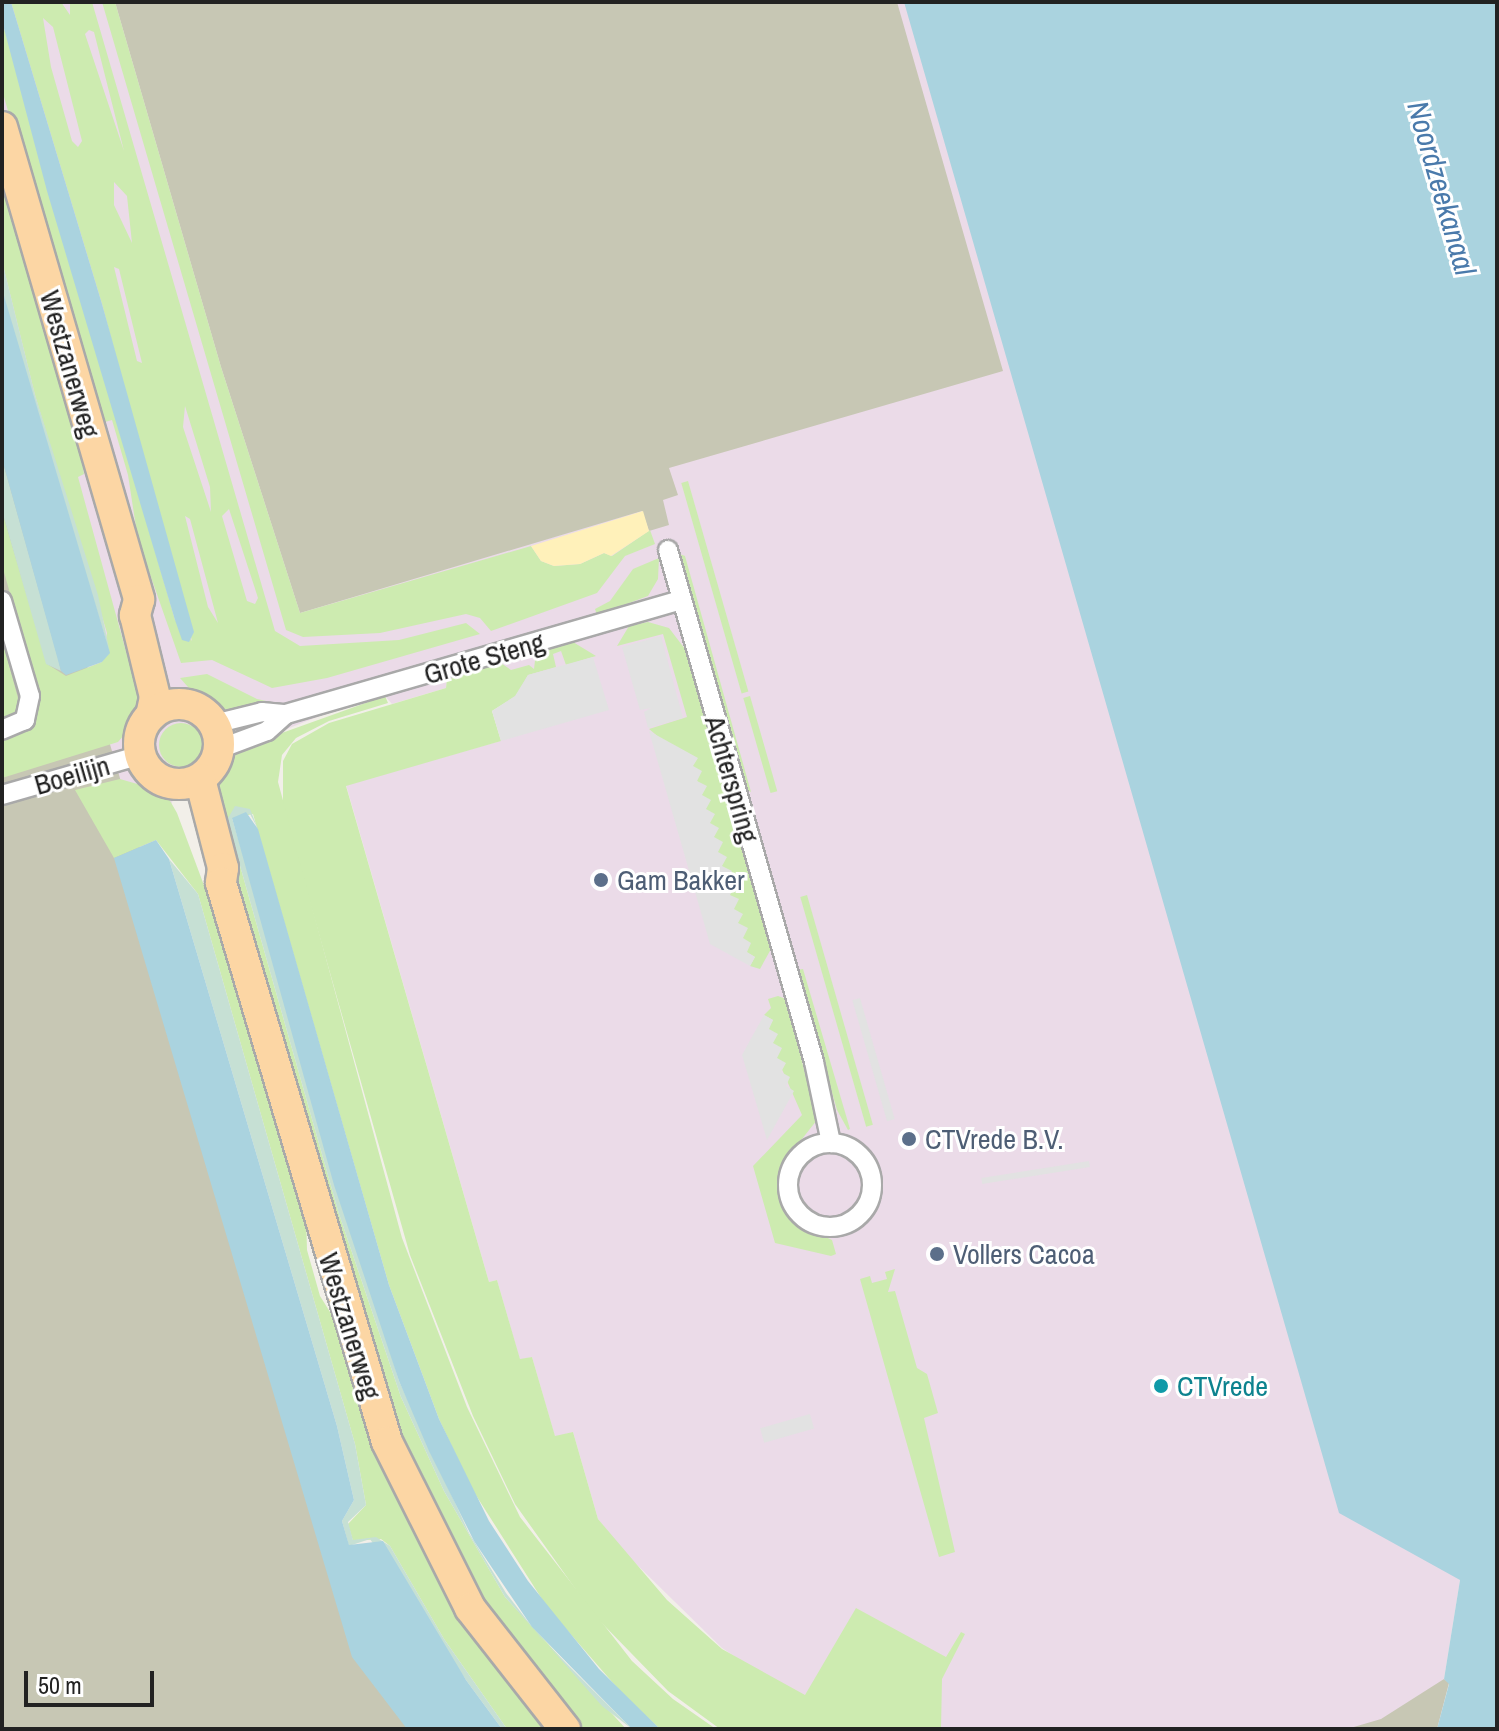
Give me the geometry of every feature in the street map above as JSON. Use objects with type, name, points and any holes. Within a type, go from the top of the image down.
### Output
[{"type":"main road","name":"Westzanerweg","points":[[2,127],[139,600],[150,612],[174,683],[208,726]]},
{"type":"main road","name":"Westzanerweg","points":[[139,600],[135,615],[155,697],[151,716]]},
{"type":"main road","points":[[167,706],[208,726],[213,766],[190,781],[160,779],[141,755],[141,734],[151,716],[167,706]]},
{"type":"main road","name":"Westzanerweg","points":[[190,781],[208,868],[221,883],[387,1442],[420,1516],[470,1608],[565,1729]]},
{"type":"street","name":"Achterspring","points":[[668,550],[814,1062],[831,1143]]},
{"type":"street","name":"Grote Steng","points":[[208,726],[267,731],[286,714],[682,600]]},
{"type":"street","points":[[2,601],[30,696],[25,720],[2,730]]},
{"type":"street","name":"Boeilijn","points":[[2,795],[141,755]]},
{"type":"street","points":[[831,1143],[859,1154],[872,1184],[861,1214],[831,1227],[801,1216],[788,1186],[793,1165],[803,1152],[831,1143]]},
{"type":"shaded area","points":[[2,2],[1011,2],[1460,1580],[1444,1679],[1449,1683],[1437,1729],[845,1729],[722,1648],[626,1554],[598,1519],[573,1432],[555,1437],[532,1357],[520,1360],[497,1280],[489,1282],[346,785],[500,741],[511,670],[447,679],[446,688],[392,704],[385,696],[330,712],[259,740],[233,754],[215,787],[173,800],[156,840],[2,1729]]},
{"type":"shaded area","points":[[115,2],[897,2],[1003,371],[669,468],[678,495],[663,500],[669,525],[649,531],[642,511],[300,613],[221,367]]},
{"type":"shaded area","points":[[2,261],[35,395],[98,595],[110,653],[24,374],[2,289]]},
{"type":"shaded area","points":[[2,376],[378,1658],[460,1729],[2,1729]]},
{"type":"shaded area","points":[[2,459],[61,671],[46,664],[2,511]]},
{"type":"shaded area","points":[[661,636],[683,718],[648,728],[644,712],[651,708],[640,710],[622,647]]},
{"type":"shaded area","points":[[593,657],[609,710],[501,741],[492,711],[515,696],[528,675]]},
{"type":"shaded area","points":[[649,731],[698,758],[693,766],[702,771],[697,781],[707,786],[702,795],[711,800],[706,809],[715,814],[710,823],[719,828],[714,837],[723,842],[718,852],[727,857],[722,866],[732,871],[726,881],[735,886],[730,895],[739,899],[734,909],[743,914],[738,923],[748,928],[743,938],[751,943],[747,952],[755,957],[750,966],[710,944]]},
{"type":"shaded area","points":[[235,806],[250,809],[258,829],[250,814],[232,818],[399,1381],[469,1533],[506,1593],[535,1630],[505,1597],[444,1491],[401,1397],[339,1214],[227,820]]},
{"type":"shaded area","points":[[169,859],[198,894],[355,1444],[366,1505],[348,1522],[353,1540],[376,1537],[390,1546],[444,1639],[507,1729],[502,1729],[466,1680],[370,1539],[349,1546],[342,1521],[354,1500],[337,1426]]},
{"type":"shaded area","points":[[860,998],[895,1119],[887,1121],[852,1000]]},
{"type":"shaded area","points":[[764,1015],[773,1020],[769,1029],[778,1034],[773,1043],[782,1048],[777,1058],[786,1063],[781,1072],[790,1077],[786,1086],[794,1091],[767,1140],[742,1055]]},
{"type":"shaded area","points":[[1089,1161],[1090,1167],[982,1184],[981,1178]]},
{"type":"shaded area","points":[[810,1414],[814,1428],[764,1443],[760,1428]]},
{"type":"shaded area","points":[[545,1642],[632,1729],[602,1706]]},
{"type":"shaded area","points":[[1444,1679],[1449,1683],[1437,1729],[1347,1729],[1381,1719]]},
{"type":"green space","points":[[11,2],[61,2],[70,15],[70,2],[92,2],[275,631],[300,646],[399,640],[466,623],[480,634],[327,678],[272,688],[212,660],[181,663],[138,540],[128,475],[112,420],[105,422],[78,354],[2,90],[2,21],[175,620],[192,641],[102,304]],"holes":[[[43,18],[53,27],[82,141],[78,147],[72,141],[51,67]],[[89,30],[94,32],[124,151],[85,34]],[[114,182],[127,196],[132,243],[114,205]],[[114,267],[119,269],[142,363],[137,361]],[[185,406],[210,487],[211,512],[183,427]],[[229,509],[258,598],[255,604],[247,601],[222,516]],[[185,516],[190,519],[218,623],[208,607]]]},
{"type":"green space","points":[[102,2],[115,2],[221,367],[300,613],[531,546],[541,561],[554,566],[580,564],[604,553],[612,556],[650,530],[655,544],[625,556],[597,593],[491,631],[480,618],[466,614],[380,633],[303,637],[286,630]]},
{"type":"green space","points":[[2,162],[75,414],[84,474],[78,477],[143,713],[118,742],[2,778],[2,740],[34,727],[40,699],[2,565],[2,511],[47,664],[66,676],[102,662],[107,633],[35,395],[2,261]]},
{"type":"green space","points":[[688,481],[748,692],[742,693],[681,483]]},
{"type":"green space","points":[[677,553],[685,556],[751,792],[745,789]]},
{"type":"green space","points":[[659,558],[658,579],[648,596],[597,615],[595,609],[610,601],[633,569]]},
{"type":"green space","points":[[648,622],[669,628],[685,649],[771,949],[760,969],[750,966],[755,957],[746,952],[693,766],[649,729],[687,717],[663,634],[617,646],[629,626]]},
{"type":"green space","points":[[2,639],[19,702],[13,716],[2,720]]},
{"type":"green space","points":[[573,642],[596,656],[566,665],[561,651],[553,654],[556,667],[528,675],[516,696],[492,711],[501,741],[346,786],[489,1282],[497,1280],[520,1359],[532,1357],[555,1436],[573,1432],[598,1519],[667,1600],[722,1649],[805,1695],[856,1608],[946,1657],[961,1632],[965,1634],[942,1679],[941,1729],[720,1729],[668,1691],[594,1615],[515,1504],[473,1416],[410,1255],[283,807],[283,761],[292,744],[329,723],[446,688],[447,678],[501,663],[511,670],[529,665],[534,669],[536,652]]},
{"type":"green space","points":[[207,674],[257,699],[276,703],[220,710],[196,696],[180,678]]},
{"type":"green space","points":[[385,696],[388,703],[329,721],[296,738],[282,755],[278,782],[402,1238],[467,1407],[520,1517],[632,1661],[673,1699],[716,1729],[660,1729],[620,1691],[547,1607],[472,1489],[439,1419],[389,1285],[253,814],[227,820],[339,1214],[401,1397],[444,1491],[505,1597],[626,1729],[578,1729],[489,1617],[410,1473],[286,1070],[261,960],[243,922],[215,787],[240,748]]},
{"type":"green space","points":[[750,696],[777,791],[771,793],[743,698]]},
{"type":"green space","points":[[181,723],[196,730],[203,745],[196,760],[181,767],[166,760],[159,745],[166,730]]},
{"type":"green space","points":[[120,779],[165,792],[177,813],[230,955],[306,1215],[307,1250],[320,1296],[335,1320],[392,1484],[450,1597],[548,1729],[507,1729],[444,1639],[390,1546],[381,1539],[353,1541],[348,1524],[366,1505],[355,1444],[198,894],[156,840],[114,858],[75,790]]},
{"type":"green space","points":[[807,895],[873,1125],[866,1127],[800,897]]},
{"type":"green space","points":[[803,969],[848,1130],[837,1110],[797,970]]},
{"type":"green space","points":[[778,996],[786,999],[817,1120],[783,1163],[779,1193],[792,1221],[832,1240],[836,1254],[831,1256],[775,1243],[753,1166],[802,1115],[768,1029],[773,1020],[764,1015],[771,1008],[768,999]]},
{"type":"green space","points":[[895,1269],[888,1292],[895,1291],[917,1368],[927,1374],[938,1413],[924,1418],[955,1552],[939,1557],[860,1279],[870,1276],[872,1283],[887,1279],[885,1272]]},
{"type":"sand","points":[[643,511],[649,531],[611,556],[604,553],[580,564],[554,566],[541,561],[531,546]]},
{"type":"water","points":[[2,2],[11,2],[102,304],[194,632],[189,642],[182,640],[175,620],[47,191],[2,21]]},
{"type":"water","name":"Noordzeekanaal","points":[[904,2],[1497,2],[1497,1729],[1437,1729],[1449,1684],[1444,1679],[1460,1580],[1339,1513]]},
{"type":"water","points":[[2,289],[110,653],[102,662],[66,675],[61,671],[2,459]]},
{"type":"water","points":[[246,812],[258,829],[389,1285],[439,1419],[489,1521],[528,1581],[599,1669],[660,1729],[632,1729],[532,1627],[474,1541],[429,1451],[399,1381],[334,1185],[232,818]]},
{"type":"water","points":[[156,840],[169,859],[337,1426],[354,1500],[342,1521],[349,1545],[383,1541],[466,1680],[502,1729],[407,1729],[352,1657],[114,858]]},
{"type":"place","name":"Gam Bakker","points":[[601,880]]},
{"type":"place","name":"CTVrede B.V.","points":[[909,1139]]},
{"type":"place","name":"Vollers Cacoa","points":[[937,1254]]},
{"type":"place","name":"CTVrede","points":[[1161,1386]]}]
